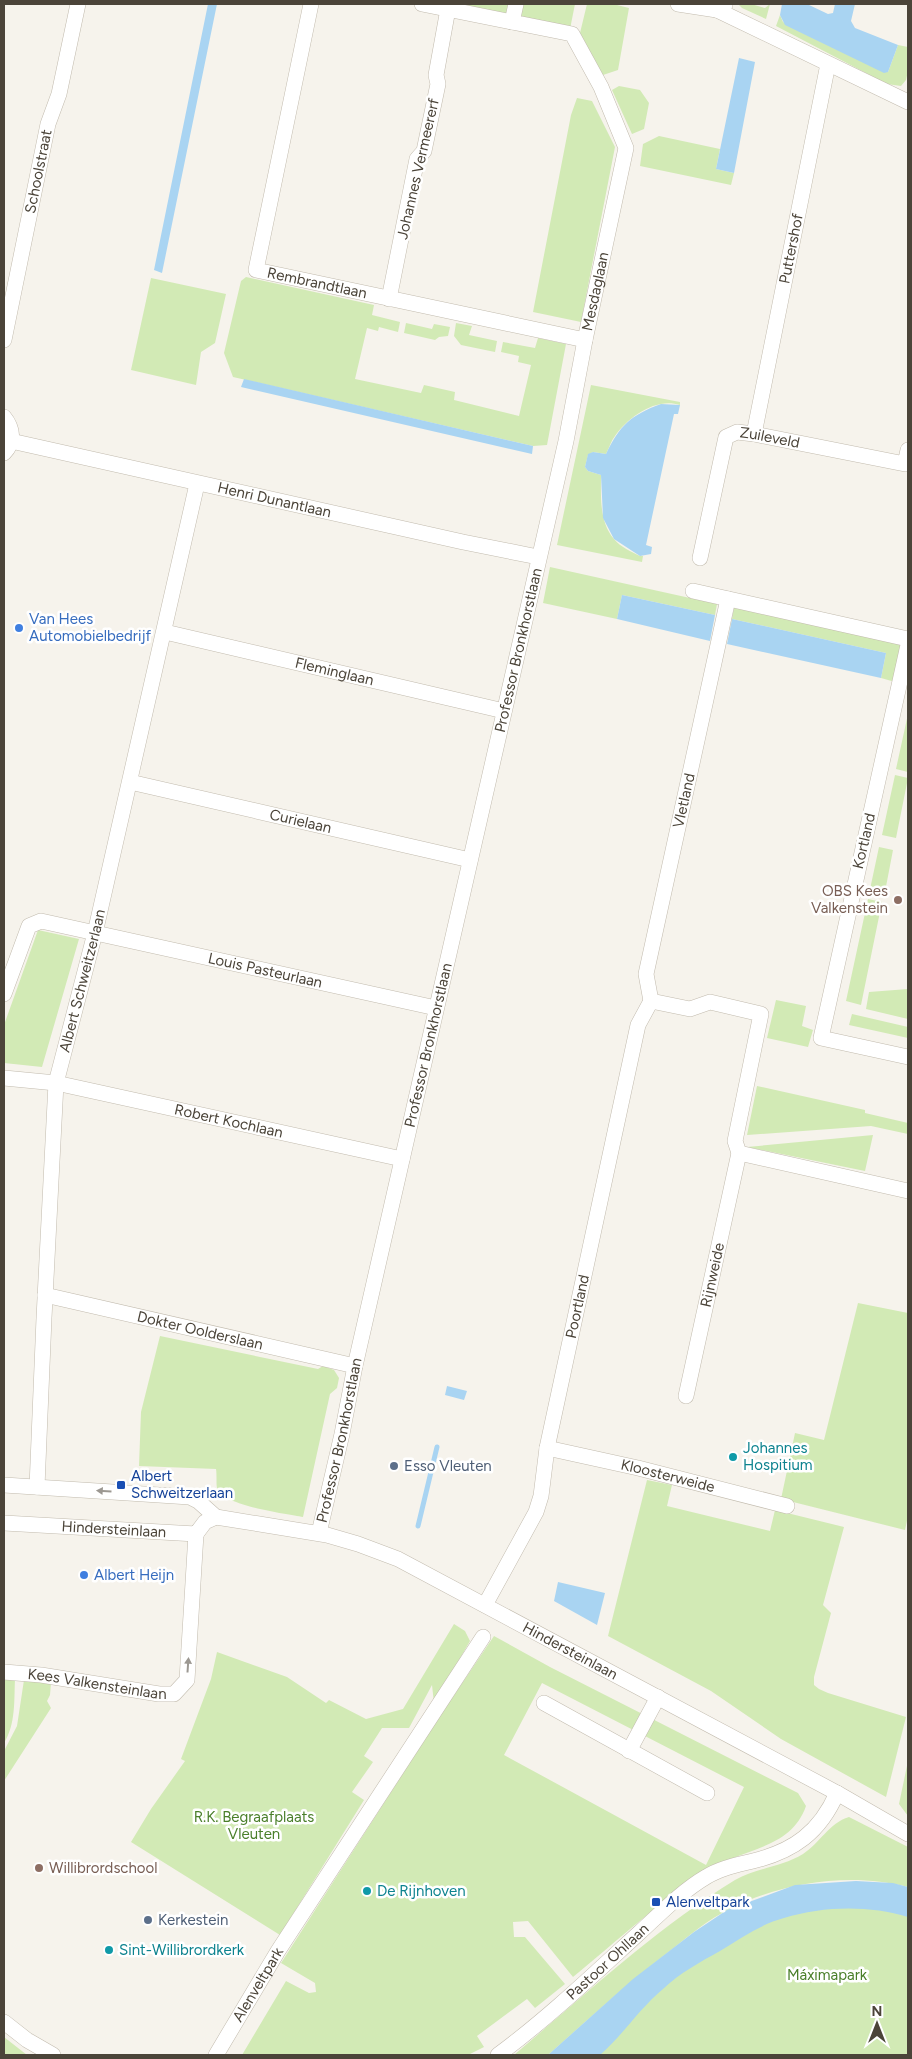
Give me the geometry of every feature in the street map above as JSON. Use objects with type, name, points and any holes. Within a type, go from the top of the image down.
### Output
[{"type":"street","name":"Schoolstraat","points":[[4,340],[48,124],[59,94],[78,4]]},
{"type":"street","name":"Rembrandtlaan","points":[[311,4],[256,270],[389,300],[585,340]]},
{"type":"street","points":[[422,4],[512,22],[516,4]]},
{"type":"street","points":[[678,4],[721,7],[828,64],[908,102]]},
{"type":"street","name":"Johannes Vermeererf","points":[[389,300],[417,159],[424,151],[438,84],[436,75],[448,9]]},
{"type":"street","name":"Mesdaglaan","points":[[512,22],[572,34],[601,87],[626,148],[585,340],[566,441],[538,557]]},
{"type":"street","name":"Puttershof","points":[[754,434],[828,64]]},
{"type":"street","points":[[4,417],[10,425],[12,433],[7,447]]},
{"type":"street","name":"Zuileveld","points":[[700,558],[726,437],[737,432],[907,457]]},
{"type":"street","name":"Henri Dunantlaan","points":[[7,447],[197,484],[538,557]]},
{"type":"street","name":"Albert Schweitzerlaan","points":[[37,1487],[56,1083],[95,934],[165,632],[197,484]]},
{"type":"street","name":"Professor Bronkhorstlaan","points":[[319,1533],[538,557]]},
{"type":"street","points":[[693,591],[908,638]]},
{"type":"street","name":"Vletland","points":[[651,1001],[646,974],[728,599]]},
{"type":"street","name":"Fleminglaan","points":[[165,632],[504,711]]},
{"type":"street","name":"Kortland","points":[[908,645],[821,1038],[908,1057]]},
{"type":"street","name":"Curielaan","points":[[130,782],[470,860]]},
{"type":"street","name":"Louis Pasteurlaan","points":[[4,994],[29,926],[41,921],[436,1008]]},
{"type":"street","name":"Rijnweide","points":[[651,1001],[690,1009],[710,1002],[761,1014],[735,1141],[738,1153],[686,1396]]},
{"type":"street","name":"Poortland","points":[[485,1604],[536,1512],[541,1496],[547,1448],[638,1025],[651,1001]]},
{"type":"street","name":"Robert Kochlaan","points":[[4,1078],[56,1083],[402,1159]]},
{"type":"street","points":[[738,1153],[908,1191]]},
{"type":"street","name":"Dokter Oolderslaan","points":[[45,1295],[355,1366]]},
{"type":"street","name":"Kloosterweide","points":[[547,1448],[638,1468],[787,1506]]},
{"type":"street","points":[[4,1484],[190,1497],[198,1501],[216,1517],[205,1522],[196,1534]]},
{"type":"street","name":"Hindersteinlaan","points":[[216,1517],[319,1533],[358,1544],[398,1559],[838,1793],[908,1834]]},
{"type":"street","name":"Hindersteinlaan","points":[[4,1523],[196,1534]]},
{"type":"street","name":"Kees Valkensteinlaan","points":[[4,1672],[41,1675],[158,1694],[174,1694],[187,1680],[196,1534]]},
{"type":"street","name":"Alenveltpark","points":[[216,2055],[278,1951],[482,1637]]},
{"type":"street","points":[[630,1751],[658,1697]]},
{"type":"street","points":[[544,1703],[707,1793]]},
{"type":"street","name":"Pastoor Ohllaan","points":[[498,2055],[526,2034],[666,1909],[705,1877],[719,1870],[781,1852],[805,1839],[829,1811],[838,1793]]},
{"type":"street","points":[[4,2022],[27,2040],[53,2055]]},
{"type":"green space","points":[[455,4],[511,4],[509,15]]},
{"type":"green space","points":[[518,4],[575,4],[570,29],[515,18]]},
{"type":"green space","points":[[587,4],[613,4],[629,8],[618,70],[603,75],[580,33]]},
{"type":"green space","points":[[738,4],[751,4],[765,8],[770,4],[766,19],[742,8]]},
{"type":"green space","points":[[780,15],[783,22],[888,72],[898,45],[908,47],[906,80],[901,86],[887,84],[776,26]]},
{"type":"green space","points":[[619,86],[640,90],[649,103],[644,129],[632,134],[612,90]]},
{"type":"green space","points":[[577,98],[592,101],[615,147],[581,322],[533,312],[571,115]]},
{"type":"green space","points":[[659,136],[720,149],[716,169],[734,173],[731,185],[640,166],[643,144]]},
{"type":"green space","points":[[246,277],[374,305],[372,315],[400,322],[398,332],[379,327],[378,331],[367,328],[355,379],[421,393],[424,385],[455,392],[454,400],[519,416],[531,365],[518,362],[519,356],[501,352],[503,342],[535,348],[538,338],[566,344],[547,445],[533,446],[233,377],[224,353],[241,281]]},
{"type":"green space","points":[[151,278],[226,294],[215,343],[201,352],[196,385],[131,370]]},
{"type":"green space","points":[[406,323],[432,329],[434,324],[450,327],[448,336],[439,337],[435,340],[404,333]]},
{"type":"green space","points":[[456,323],[472,326],[469,335],[497,341],[495,352],[461,345],[454,336]]},
{"type":"green space","points":[[591,385],[680,402],[680,405],[662,404],[643,410],[627,422],[615,436],[606,454],[593,452],[588,455],[585,467],[588,471],[601,475],[603,517],[609,532],[623,547],[643,556],[642,562],[557,545]]},
{"type":"green space","points":[[550,567],[717,604],[715,615],[622,595],[617,619],[543,603]]},
{"type":"green space","points":[[734,607],[903,643],[895,682],[881,678],[886,653],[732,619]]},
{"type":"green space","points":[[908,714],[908,772],[896,769]]},
{"type":"green space","points":[[895,775],[908,778],[896,838],[882,835]]},
{"type":"green space","points":[[879,847],[893,850],[884,897],[869,894]]},
{"type":"green space","points":[[868,899],[882,902],[861,1005],[846,1001]]},
{"type":"green space","points":[[38,930],[79,939],[42,1067],[4,1063],[4,1025]]},
{"type":"green space","points":[[908,989],[908,1019],[866,1009],[869,992]]},
{"type":"green space","points":[[776,1000],[806,1006],[802,1026],[813,1030],[808,1047],[767,1038]]},
{"type":"green space","points":[[852,1014],[908,1027],[908,1038],[849,1025]]},
{"type":"green space","points":[[757,1086],[865,1110],[865,1113],[908,1123],[908,1134],[871,1126],[747,1135]]},
{"type":"green space","points":[[873,1135],[865,1171],[747,1147]]},
{"type":"green space","points":[[858,1303],[908,1313],[908,1516],[905,1530],[781,1499],[795,1433],[824,1440]]},
{"type":"green space","points":[[160,1336],[318,1369],[323,1366],[334,1370],[339,1378],[337,1388],[330,1394],[303,1517],[256,1508],[231,1500],[217,1488],[216,1469],[139,1466],[141,1412]]},
{"type":"green space","points":[[647,1480],[672,1485],[667,1506],[770,1531],[775,1510],[844,1527],[823,1605],[831,1613],[814,1677],[814,1685],[828,1693],[906,1717],[886,1797],[781,1739],[711,1691],[608,1636]]},
{"type":"green space","name":"R.K. Begraafplaats Vleuten","points":[[454,1624],[465,1631],[470,1641],[434,1703],[432,1685],[409,1728],[382,1728],[364,1756],[373,1762],[352,1792],[364,1800],[280,1935],[131,1842],[151,1809],[185,1761],[181,1759],[211,1679],[217,1652],[287,1677],[326,1703],[329,1700],[366,1719],[403,1709]]},
{"type":"green space","points":[[494,1636],[550,1667],[798,1793],[806,1806],[799,1820],[789,1831],[765,1846],[724,1862],[693,1881],[657,1907],[573,1977],[528,1921],[513,1922],[514,1937],[525,1937],[565,1984],[535,2008],[527,1999],[477,2036],[484,2047],[468,2055],[242,2055],[286,1981],[309,1993],[316,1992],[315,1983],[281,1963],[440,1716]],"holes":[[[542,1683],[744,1787],[706,1865],[504,1755]]]},
{"type":"green space","points":[[4,1678],[15,1679],[11,1728],[4,1743]]},
{"type":"green space","points":[[24,1680],[51,1683],[50,1695],[47,1701],[51,1708],[4,1781],[4,1751],[17,1726]]},
{"type":"green space","points":[[908,1761],[908,1816],[899,1804]]},
{"type":"green space","points":[[849,1817],[908,1847],[908,1887],[863,1880],[840,1880],[793,1886],[749,1900],[707,1922],[694,1932],[626,1986],[548,2055],[514,2055],[621,1963],[705,1899],[743,1876],[786,1862],[803,1854],[830,1828]]},
{"type":"green space","name":"Máximapark","points":[[805,1896],[908,1903],[908,2055],[566,2055],[638,1985]]},
{"type":"green space","points":[[4,2037],[27,2055],[4,2055]]},
{"type":"water","points":[[208,4],[217,4],[162,273],[154,270]]},
{"type":"water","points":[[782,4],[807,4],[828,14],[833,13],[835,4],[855,4],[851,21],[855,28],[898,45],[888,72],[884,73],[785,25],[780,15]]},
{"type":"water","points":[[739,58],[755,62],[734,173],[716,169]]},
{"type":"water","points":[[244,379],[533,446],[532,454],[241,387]]},
{"type":"water","points":[[661,404],[680,405],[678,414],[674,414],[646,545],[652,547],[651,554],[640,556],[614,539],[603,518],[601,475],[588,471],[585,467],[588,454],[593,452],[606,454],[616,436],[628,422],[642,412]]},
{"type":"water","points":[[622,595],[715,615],[710,641],[617,619]]},
{"type":"water","points":[[732,619],[886,653],[881,678],[727,644]]},
{"type":"water","points":[[447,1386],[467,1391],[464,1400],[445,1395]]},
{"type":"water","points":[[558,1582],[605,1593],[597,1625],[554,1601]]},
{"type":"water","points":[[856,1881],[893,1883],[908,1887],[908,1917],[878,1910],[846,1908],[799,1914],[767,1924],[676,1978],[654,1997],[600,2055],[548,2055],[633,1979],[694,1932],[727,1910],[795,1885]]},
{"type":"waterway","points":[[418,1526],[437,1447]]},
{"type":"place","name":"Van Hees Automobielbedrijf","points":[[19,628]]},
{"type":"place","name":"OBS Kees Valkenstein","points":[[898,900]]},
{"type":"place","name":"Johannes Hospitium","points":[[733,1457]]},
{"type":"place","name":"Esso Vleuten","points":[[394,1466]]},
{"type":"place","name":"Albert Schweitzerlaan","points":[[121,1485]]},
{"type":"place","name":"Albert Heijn","points":[[84,1575]]},
{"type":"place","name":"Willibrordschool","points":[[39,1868]]},
{"type":"place","name":"De Rijnhoven","points":[[367,1891]]},
{"type":"place","name":"Alenveltpark","points":[[656,1902]]},
{"type":"place","name":"Kerkestein","points":[[148,1920]]},
{"type":"place","name":"Sint-Willibrordkerk","points":[[109,1950]]}]
